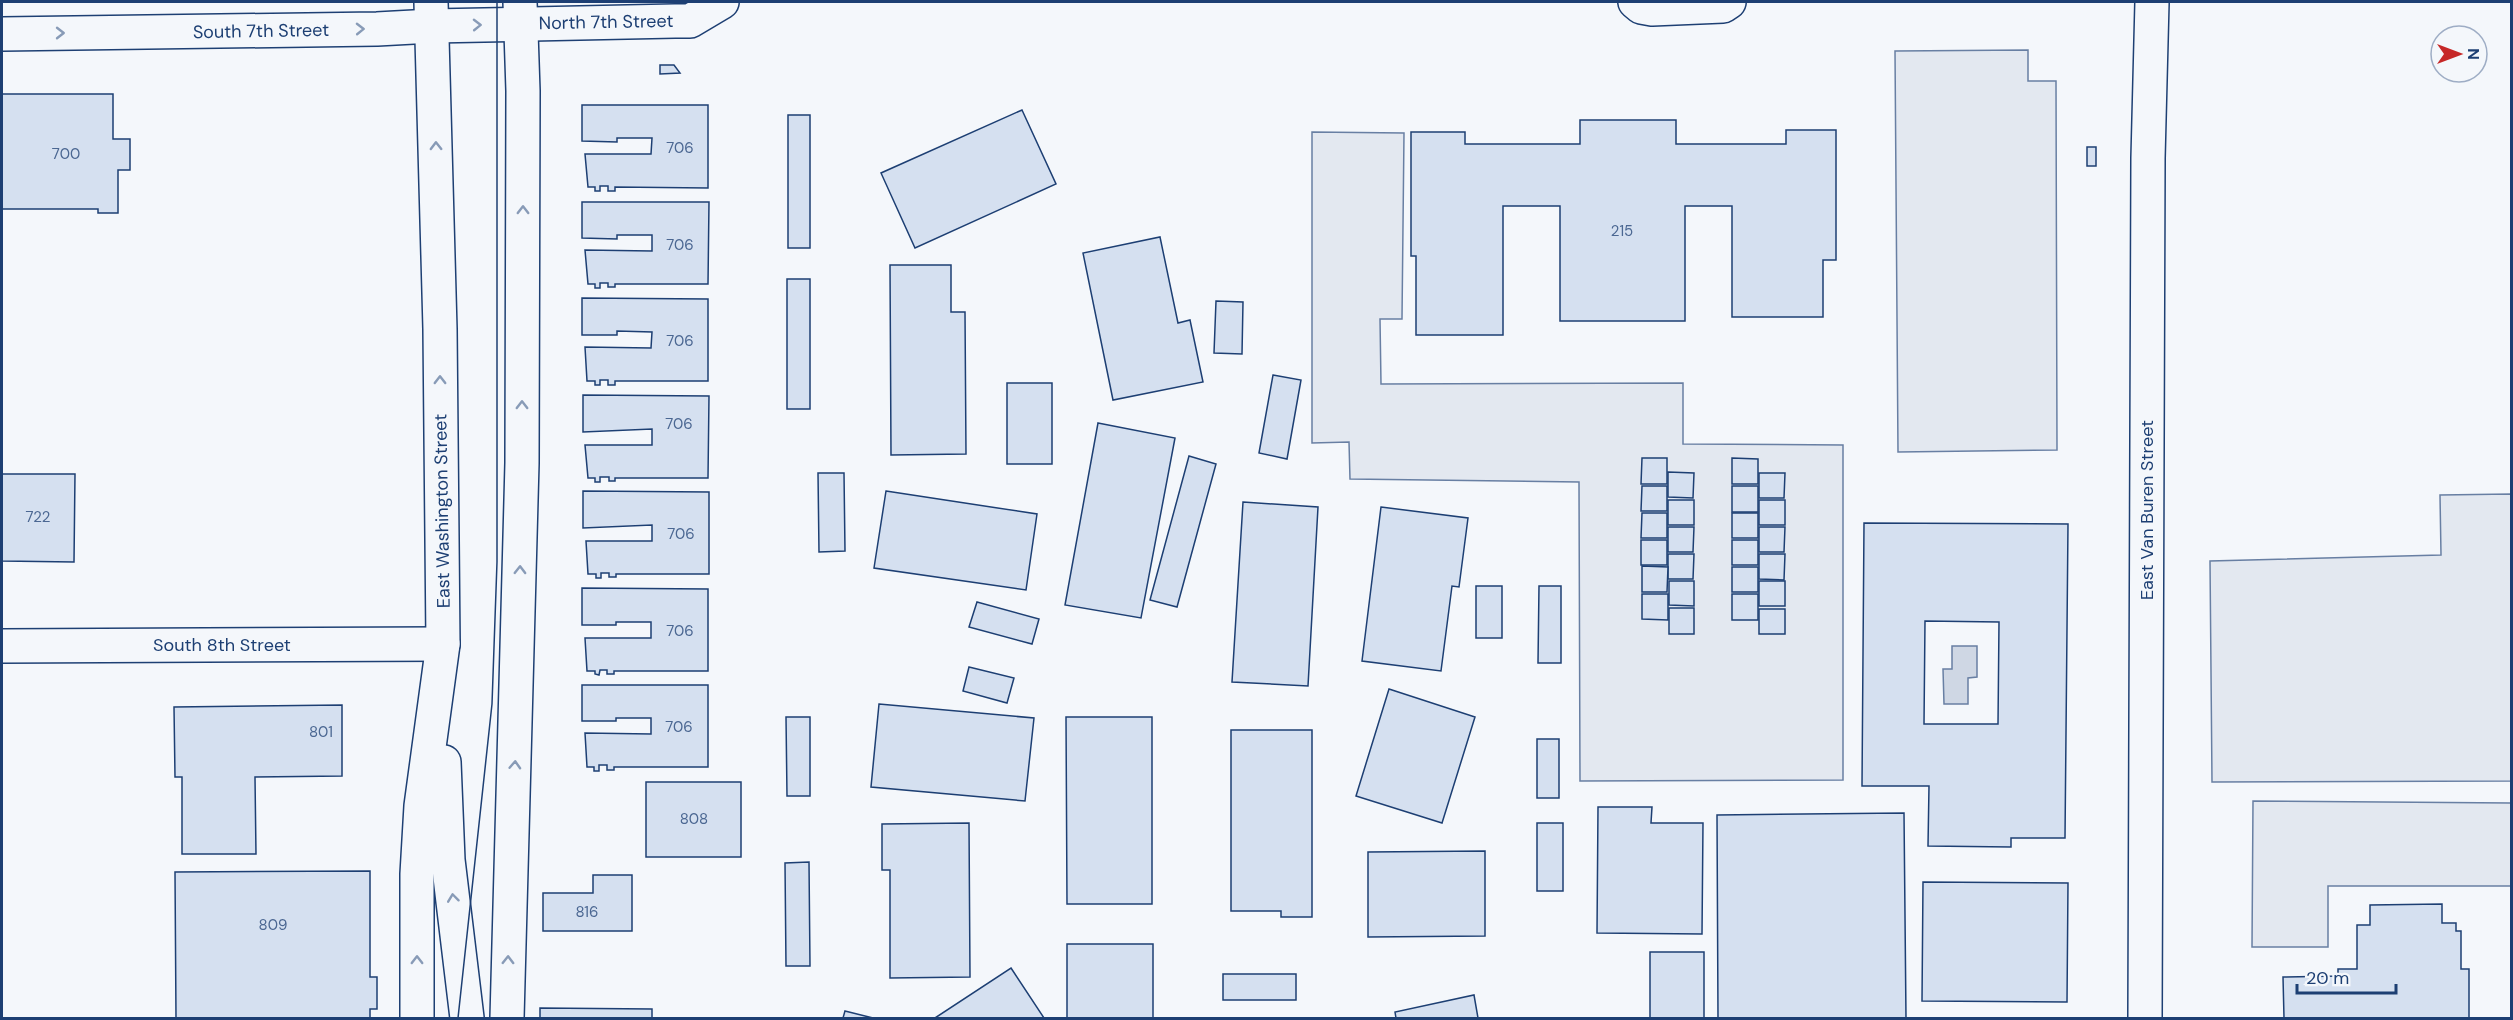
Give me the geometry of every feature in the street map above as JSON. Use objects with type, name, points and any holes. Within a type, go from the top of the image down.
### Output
[{"type":"main road","name":"North 7th Street","points":[[520,13],[690,21],[722,2]]},
{"type":"main road","points":[[1635,2],[1641,7],[1652,9],[1723,6],[1729,2]]},
{"type":"main road","name":"East Van Buren Street","points":[[2145,1018],[2148,158],[2152,2]]},
{"type":"main road","name":"South 7th Street","points":[[2,34],[353,29],[432,14],[520,13]]},
{"type":"main road","points":[[507,1018],[522,463],[523,91],[520,13]]},
{"type":"main road","name":"East Washington Street","points":[[417,1018],[417,863],[443,644],[440,318],[432,14]]},
{"type":"main road","points":[[443,644],[444,795],[448,860],[467,1018]]},
{"type":"main road","name":"South 8th Street","points":[[2,646],[443,644]]},
{"type":"shaded area","points":[[2028,50],[2028,81],[2056,81],[2057,450],[1898,452],[1895,51]]},
{"type":"shaded area","points":[[1312,132],[1404,133],[1402,319],[1380,319],[1381,384],[1683,383],[1683,444],[1843,445],[1843,780],[1580,781],[1579,482],[1350,479],[1349,442],[1312,443]]},
{"type":"shaded area","points":[[2511,494],[2511,781],[2212,782],[2210,561],[2441,555],[2440,495]]},
{"type":"shaded area","points":[[1952,646],[1977,646],[1977,677],[1968,678],[1968,704],[1944,704],[1943,669],[1952,669]]},
{"type":"shaded area","points":[[2253,801],[2511,803],[2511,886],[2328,886],[2328,947],[2252,947]]},
{"type":"building","points":[[660,65],[674,65],[680,73],[660,74]]},
{"type":"building","points":[[2,94],[113,94],[113,139],[130,139],[130,170],[118,170],[118,213],[98,213],[98,209],[2,209]]},
{"type":"building","points":[[582,105],[708,105],[708,188],[615,187],[615,191],[608,191],[608,186],[600,186],[600,191],[595,191],[595,187],[588,187],[585,154],[651,154],[652,138],[617,138],[617,142],[582,141]]},
{"type":"building","points":[[1022,110],[1056,184],[915,248],[881,173]]},
{"type":"building","points":[[788,115],[810,115],[810,248],[788,248]]},
{"type":"building","points":[[1580,120],[1676,120],[1676,144],[1786,144],[1786,130],[1836,130],[1836,260],[1823,260],[1823,317],[1732,317],[1732,206],[1685,206],[1685,321],[1560,321],[1560,206],[1503,206],[1503,335],[1416,335],[1416,256],[1411,256],[1411,132],[1465,132],[1465,144],[1580,144]]},
{"type":"building","points":[[2087,147],[2096,147],[2096,166],[2087,166]]},
{"type":"building","points":[[582,202],[709,202],[708,284],[615,284],[615,287],[608,287],[608,283],[600,283],[600,288],[595,288],[595,284],[588,284],[585,250],[652,251],[652,235],[617,235],[617,239],[582,238]]},
{"type":"building","points":[[1160,237],[1178,323],[1190,320],[1203,382],[1113,400],[1083,253]]},
{"type":"building","points":[[890,265],[951,265],[951,312],[965,312],[966,454],[891,455]]},
{"type":"building","points":[[787,279],[810,279],[810,409],[787,409]]},
{"type":"building","points":[[582,298],[708,299],[708,381],[615,381],[615,385],[608,385],[608,380],[600,380],[600,385],[595,385],[595,381],[587,381],[585,347],[651,348],[652,332],[617,331],[617,335],[582,335]]},
{"type":"building","points":[[1216,301],[1243,302],[1242,354],[1214,353]]},
{"type":"building","points":[[1273,375],[1301,380],[1287,459],[1259,453]]},
{"type":"building","points":[[1007,383],[1052,383],[1052,464],[1007,464]]},
{"type":"building","points":[[583,395],[709,396],[708,478],[615,478],[615,481],[609,481],[609,477],[600,477],[600,482],[595,482],[595,478],[588,478],[585,445],[652,445],[652,429],[583,432]]},
{"type":"building","points":[[1098,423],[1175,438],[1141,618],[1065,605]]},
{"type":"building","points":[[1189,456],[1216,464],[1177,607],[1150,600]]},
{"type":"building","points":[[1642,458],[1667,458],[1667,484],[1641,484]]},
{"type":"building","points":[[1732,458],[1758,459],[1758,484],[1732,484]]},
{"type":"building","points":[[1668,472],[1694,473],[1693,498],[1668,497]]},
{"type":"building","points":[[818,473],[844,473],[845,551],[819,552]]},
{"type":"building","points":[[1759,473],[1785,473],[1784,498],[1759,498]]},
{"type":"building","points":[[2,474],[75,474],[74,562],[2,561]]},
{"type":"building","points":[[1642,486],[1667,486],[1667,511],[1641,511]]},
{"type":"building","points":[[1732,486],[1758,486],[1758,512],[1732,512]]},
{"type":"building","points":[[583,491],[709,492],[709,574],[616,574],[616,577],[609,577],[609,573],[601,573],[601,578],[596,578],[596,574],[588,574],[586,541],[652,541],[652,525],[583,528]]},
{"type":"building","points":[[886,491],[1037,514],[1026,590],[874,568]]},
{"type":"building","points":[[1668,500],[1694,500],[1694,525],[1668,525]]},
{"type":"building","points":[[1759,500],[1785,500],[1785,525],[1759,525]]},
{"type":"building","points":[[1243,502],[1318,507],[1308,686],[1232,682]]},
{"type":"building","points":[[1381,507],[1468,518],[1459,587],[1452,586],[1441,671],[1362,661]]},
{"type":"building","points":[[1642,513],[1667,513],[1667,538],[1641,538]]},
{"type":"building","points":[[1732,513],[1758,513],[1758,538],[1732,538]]},
{"type":"building","points":[[1864,523],[2068,524],[2065,838],[2011,838],[2011,847],[1928,846],[1929,786],[1862,786]],"holes":[[[1925,621],[1999,622],[1998,724],[1924,724]]]},
{"type":"building","points":[[1668,527],[1694,527],[1693,552],[1668,552]]},
{"type":"building","points":[[1759,527],[1785,527],[1784,552],[1759,552]]},
{"type":"building","points":[[1641,540],[1667,540],[1667,565],[1641,565]]},
{"type":"building","points":[[1732,540],[1758,540],[1758,565],[1732,565]]},
{"type":"building","points":[[1668,554],[1694,554],[1693,579],[1668,579]]},
{"type":"building","points":[[1759,554],[1785,554],[1784,580],[1759,579]]},
{"type":"building","points":[[1642,566],[1668,567],[1667,592],[1642,592]]},
{"type":"building","points":[[1732,567],[1758,567],[1758,592],[1732,592]]},
{"type":"building","points":[[1669,581],[1694,581],[1694,606],[1669,605]]},
{"type":"building","points":[[1759,581],[1785,581],[1785,606],[1759,606]]},
{"type":"building","points":[[1476,586],[1502,586],[1502,638],[1476,638]]},
{"type":"building","points":[[1539,586],[1561,586],[1561,663],[1538,663]]},
{"type":"building","points":[[582,588],[708,589],[708,671],[614,671],[614,674],[607,674],[607,670],[600,670],[599,675],[595,674],[595,671],[587,671],[585,638],[651,638],[651,622],[582,625]]},
{"type":"building","points":[[1642,594],[1668,594],[1668,620],[1642,619]]},
{"type":"building","points":[[1732,594],[1758,594],[1758,620],[1732,620]]},
{"type":"building","points":[[977,602],[1039,619],[1032,644],[969,627]]},
{"type":"building","points":[[1669,608],[1694,608],[1694,634],[1669,634]]},
{"type":"building","points":[[1759,609],[1785,609],[1785,634],[1759,634]]},
{"type":"building","points":[[969,667],[1014,678],[1007,703],[963,691]]},
{"type":"building","points":[[582,685],[708,685],[708,767],[614,767],[614,770],[607,770],[607,765],[599,765],[599,771],[594,771],[594,767],[587,767],[585,733],[651,734],[651,718],[582,721]]},
{"type":"building","points":[[1389,689],[1475,717],[1442,823],[1356,796]]},
{"type":"building","points":[[879,704],[1034,718],[1025,801],[871,787]]},
{"type":"building","points":[[342,705],[342,776],[255,777],[256,854],[182,854],[182,777],[175,777],[174,707]]},
{"type":"building","points":[[786,717],[810,717],[810,796],[787,796]]},
{"type":"building","points":[[1066,717],[1152,717],[1152,904],[1067,904]]},
{"type":"building","points":[[1231,730],[1312,730],[1312,917],[1281,917],[1281,911],[1231,911]]},
{"type":"building","points":[[1537,739],[1559,739],[1559,798],[1537,798]]},
{"type":"building","points":[[646,782],[741,782],[741,857],[646,857]]},
{"type":"building","points":[[1598,807],[1652,807],[1651,823],[1703,823],[1702,934],[1597,933]]},
{"type":"building","points":[[1904,813],[1906,1018],[1718,1018],[1717,815]]},
{"type":"building","points":[[969,823],[970,977],[890,978],[890,870],[882,870],[882,824]]},
{"type":"building","points":[[1537,823],[1563,823],[1563,891],[1537,891]]},
{"type":"building","points":[[1485,851],[1485,936],[1368,937],[1368,852]]},
{"type":"building","points":[[809,862],[810,966],[786,966],[785,863]]},
{"type":"building","points":[[370,871],[370,977],[377,977],[377,1009],[370,1009],[370,1018],[176,1018],[175,872]]},
{"type":"building","points":[[593,875],[632,875],[632,931],[543,931],[543,893],[593,893]]},
{"type":"building","points":[[1923,882],[2068,883],[2067,1002],[1922,1001]]},
{"type":"building","points":[[2442,904],[2442,923],[2456,923],[2456,931],[2461,931],[2461,969],[2469,969],[2469,1018],[2284,1018],[2283,977],[2338,976],[2338,969],[2357,969],[2357,925],[2370,925],[2370,905]]},
{"type":"building","points":[[1067,944],[1153,944],[1153,1018],[1067,1018]]},
{"type":"building","points":[[1650,952],[1704,952],[1704,1018],[1650,1018]]},
{"type":"building","points":[[1011,968],[1044,1018],[935,1018]]},
{"type":"building","points":[[1223,974],[1296,974],[1296,1000],[1223,1000]]},
{"type":"building","points":[[1474,995],[1478,1018],[1396,1018],[1395,1012]]},
{"type":"building","points":[[540,1008],[652,1009],[652,1018],[540,1018]]},
{"type":"building","points":[[845,1011],[873,1018],[843,1018]]},
{"type":"tram line","points":[[458,1018],[492,704],[497,562],[497,2]]}]
